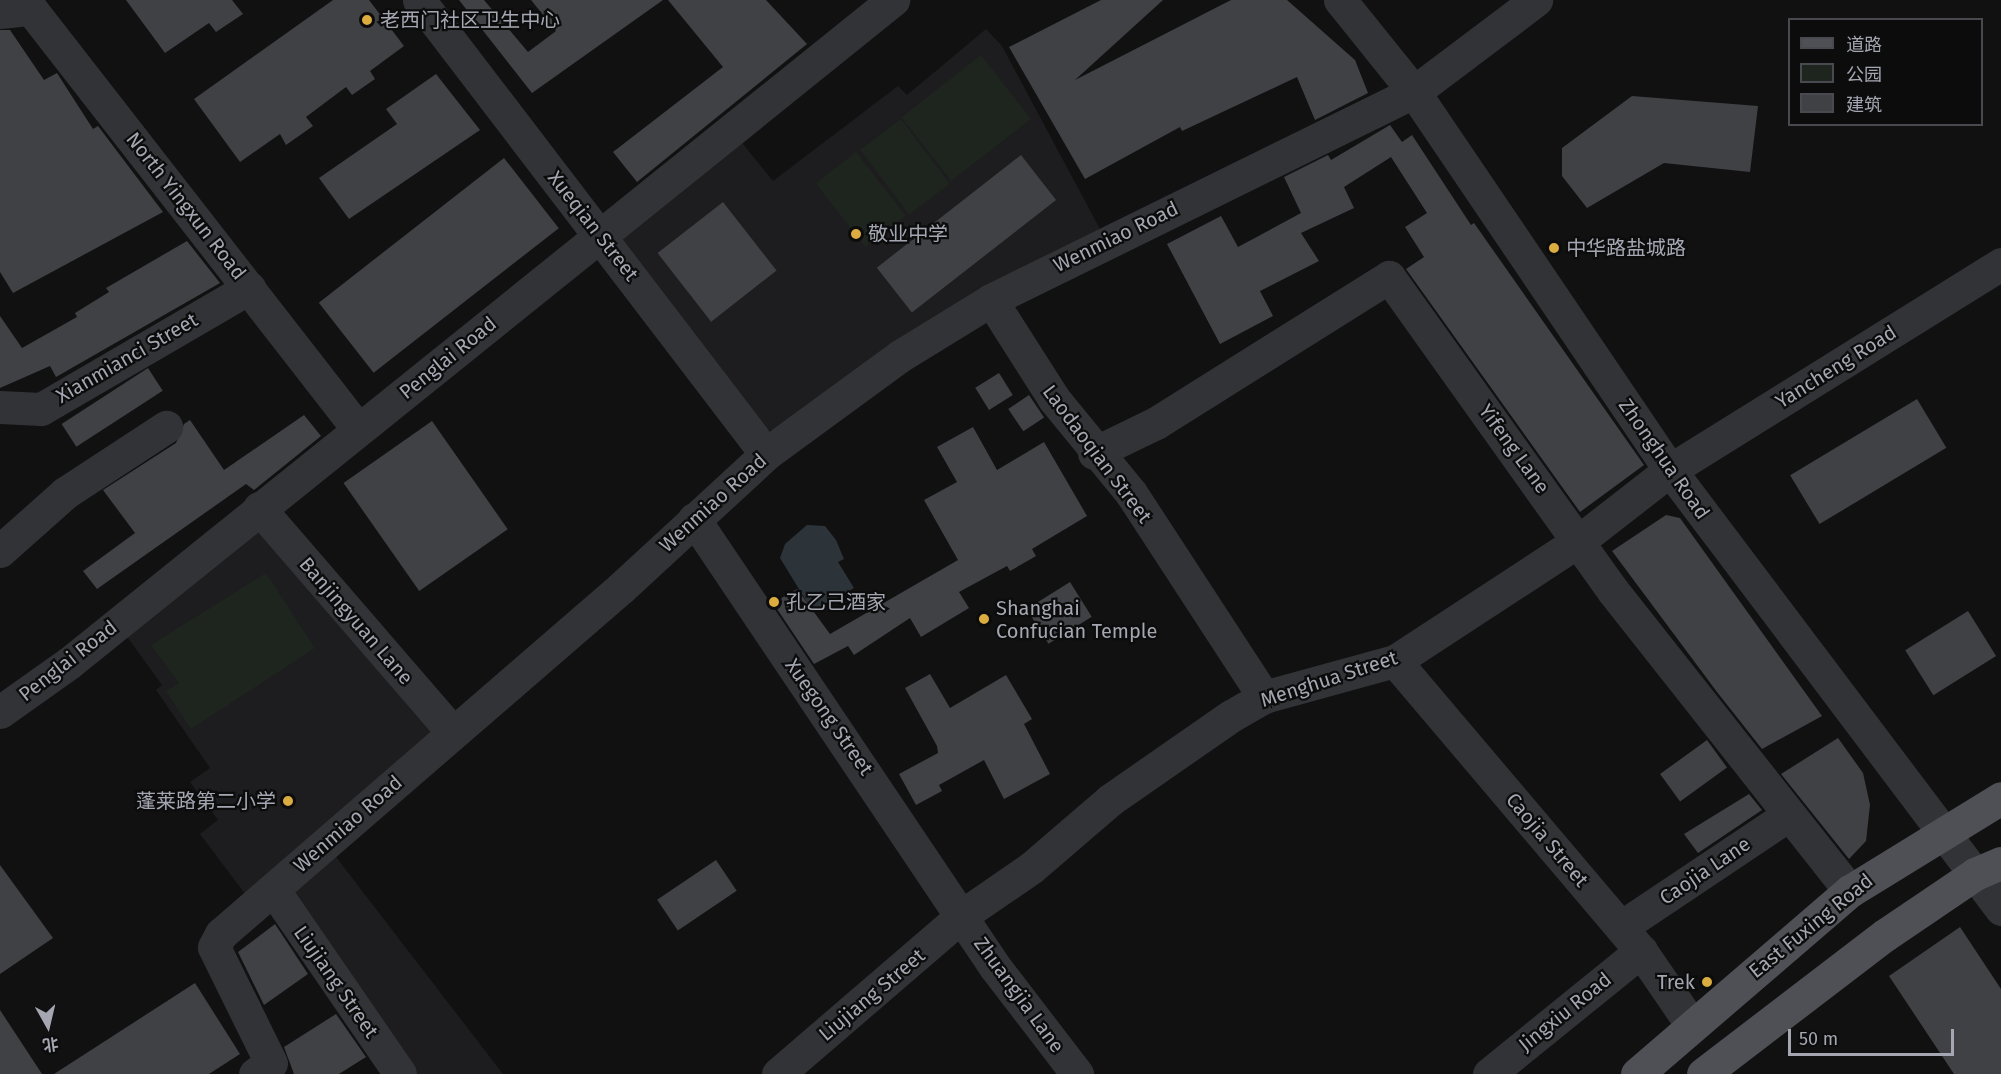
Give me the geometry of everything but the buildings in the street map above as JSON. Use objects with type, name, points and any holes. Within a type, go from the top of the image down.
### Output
[{"type":"main road","name":"East Fuxing Road","points":[[1637,1074],[1691,1024],[1850,891],[1940,832],[2001,798]]},
{"type":"main road","points":[[1703,1074],[1885,935],[1988,868]]},
{"type":"street","name":"Xueqian Street","points":[[419,0],[766,454]]},
{"type":"street","name":"Penglai Road","points":[[0,712],[69,663],[893,0]]},
{"type":"street","name":"Zhonghua Road","points":[[1340,0],[1414,92],[1670,470],[1940,832],[1988,868],[2001,909]]},
{"type":"street","name":"Wenmiao Road","points":[[255,1074],[271,1063],[214,947],[221,934],[453,733],[766,454],[900,356],[991,300],[1414,92],[1536,0]]},
{"type":"street","name":"North Yingxun Road","points":[[0,12],[31,9],[358,429]]},
{"type":"street","name":"Yancheng Road","points":[[1670,470],[2001,264]]},
{"type":"street","name":"Yifeng Lane","points":[[1094,453],[1156,423],[1389,277],[1580,540],[1613,591],[1850,891]]},
{"type":"street","name":"Xianmianci Street","points":[[0,408],[41,409],[249,288]]},
{"type":"street","name":"Laodaoqian Street","points":[[991,300],[1094,453],[1131,493],[1264,697]]},
{"type":"street","points":[[0,551],[65,493],[166,427]]},
{"type":"street","name":"Menghua Street","points":[[964,914],[1038,862],[1110,800],[1264,697],[1395,661],[1580,540],[1670,470]]},
{"type":"street","name":"Banjingyuan Lane","points":[[259,508],[453,733]]},
{"type":"street","name":"Xuegong Street","points":[[694,519],[964,914]]},
{"type":"street","name":"Caojia Street","points":[[1395,661],[1631,939],[1691,1024]]},
{"type":"street","name":"Caojia Lane","points":[[1631,939],[1788,815]]},
{"type":"street","name":"Liujiang Street","points":[[273,889],[400,1074]]},
{"type":"street","name":"Liujiang Street","points":[[778,1074],[964,914]]},
{"type":"street","name":"Zhuangjia Lane","points":[[964,914],[995,967],[1077,1074]]},
{"type":"street","name":"Jingxiu Road","points":[[1489,1074],[1631,939]]},
{"type":"shaded area","name":"敬业中学","points":[[986,29],[1002,46],[1100,229],[778,432],[760,428],[614,240],[739,139],[773,181],[898,86],[907,95]]},
{"type":"shaded area","name":"蓬莱路第二小学","points":[[259,525],[445,733],[326,844],[503,1074],[405,1074],[273,890],[254,906],[200,834],[218,820],[190,782],[210,768],[156,690],[162,685],[123,631]]},
{"type":"shaded area","points":[[807,525],[825,526],[836,540],[844,559],[838,562],[854,588],[813,612],[780,558],[785,544]]},
{"type":"green space","points":[[981,55],[1031,119],[951,181],[901,117]]},
{"type":"green space","points":[[901,119],[950,184],[909,214],[860,150]]},
{"type":"green space","points":[[856,152],[906,216],[866,247],[816,183]]},
{"type":"green space","points":[[266,573],[315,648],[191,729],[166,691],[179,683],[151,645]]},
{"type":"place","name":"老西门社区卫生中心","points":[[367,20]]},
{"type":"place","name":"敬业中学","points":[[856,234]]},
{"type":"place","name":"中华路盐城路","points":[[1554,248]]},
{"type":"place","name":"孔乙己酒家","points":[[774,602]]},
{"type":"place","name":"Shanghai Confucian Temple","points":[[984,619]]},
{"type":"place","name":"蓬莱路第二小学","points":[[288,801]]},
{"type":"place","name":"Trek","points":[[1707,982]]}]
